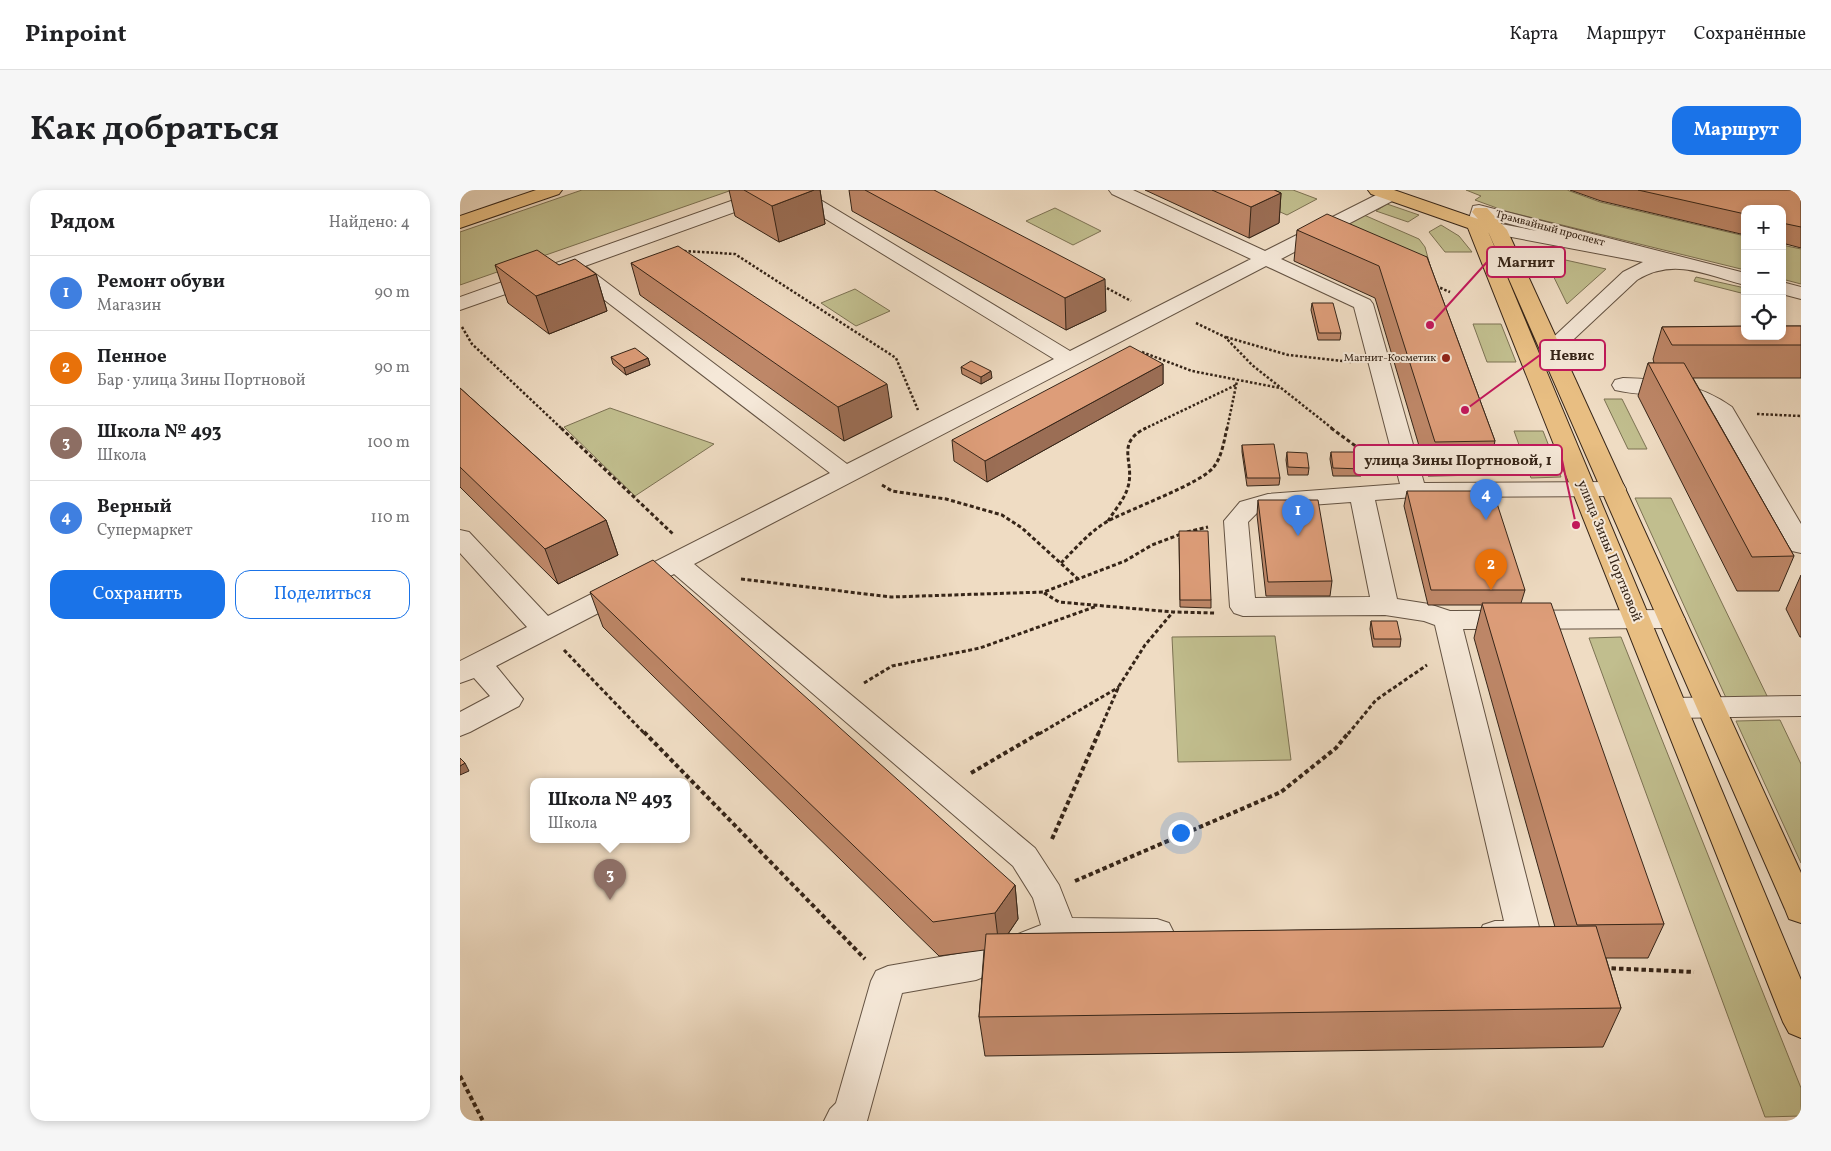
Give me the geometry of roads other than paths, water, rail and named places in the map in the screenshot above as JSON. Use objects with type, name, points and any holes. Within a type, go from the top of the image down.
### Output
[{"type":"main road","points":[[460,204],[502,190]]},
{"type":"main road","points":[[460,222],[553,190]]},
{"type":"main road","name":"Трамвайный проспект","points":[[1426,190],[1484,222]]},
{"type":"main road","name":"Трамвайный проспект","points":[[1383,192],[1484,222]]},
{"type":"main road","name":"улица Зины Портновой","points":[[1484,222],[1552,348],[1801,909]]},
{"type":"main road","name":"улица Зины Портновой","points":[[1484,222],[1584,489],[1801,1022]]},
{"type":"street","points":[[460,304],[779,190]]},
{"type":"street","points":[[792,190],[1071,360]]},
{"type":"street","points":[[1118,190],[1363,304],[1414,490]]},
{"type":"street","points":[[460,725],[510,699],[469,669],[545,630],[687,563],[855,471],[1264,259],[1383,192]]},
{"type":"street","name":"Трамвайный проспект","points":[[1484,222],[1675,262],[1741,278]]},
{"type":"street","name":"Трамвайный проспект","points":[[1484,222],[1675,262]]},
{"type":"street","points":[[1552,348],[1630,276],[1645,268],[1675,262]]},
{"type":"street","points":[[569,264],[855,471]]},
{"type":"street","points":[[1786,289],[1801,293]]},
{"type":"street","points":[[1623,386],[1668,386],[1692,393],[1711,402],[1724,412],[1801,545]]},
{"type":"street","points":[[1614,489],[1414,490],[1268,501],[1248,507],[1236,521],[1243,607],[1385,606],[1429,613],[1447,620],[1672,619]]},
{"type":"street","points":[[1361,494],[1385,606]]},
{"type":"street","points":[[460,538],[545,630]]},
{"type":"street","points":[[687,563],[839,699],[1024,857],[1048,894],[1060,932]]},
{"type":"street","points":[[1447,620],[1524,935],[1465,935]]},
{"type":"street","points":[[1673,708],[1801,706]]},
{"type":"street","points":[[853,1118],[888,981],[976,966],[1060,932],[1188,933]]},
{"type":"place","name":"Магнит","points":[[1430,325]]},
{"type":"place","name":"Магнит-Косметик","points":[[1446,358]]},
{"type":"place","name":"Невис","points":[[1465,410]]},
{"type":"place","name":"Верный","points":[[1486,520]]},
{"type":"place","name":"улица Зины Портновой, 1","points":[[1576,525]]},
{"type":"place","name":"Ремонт обуви","points":[[1298,536]]},
{"type":"place","name":"Пенное","points":[[1491,590]]},
{"type":"place","name":"Школа № 493","points":[[610,900]]}]
